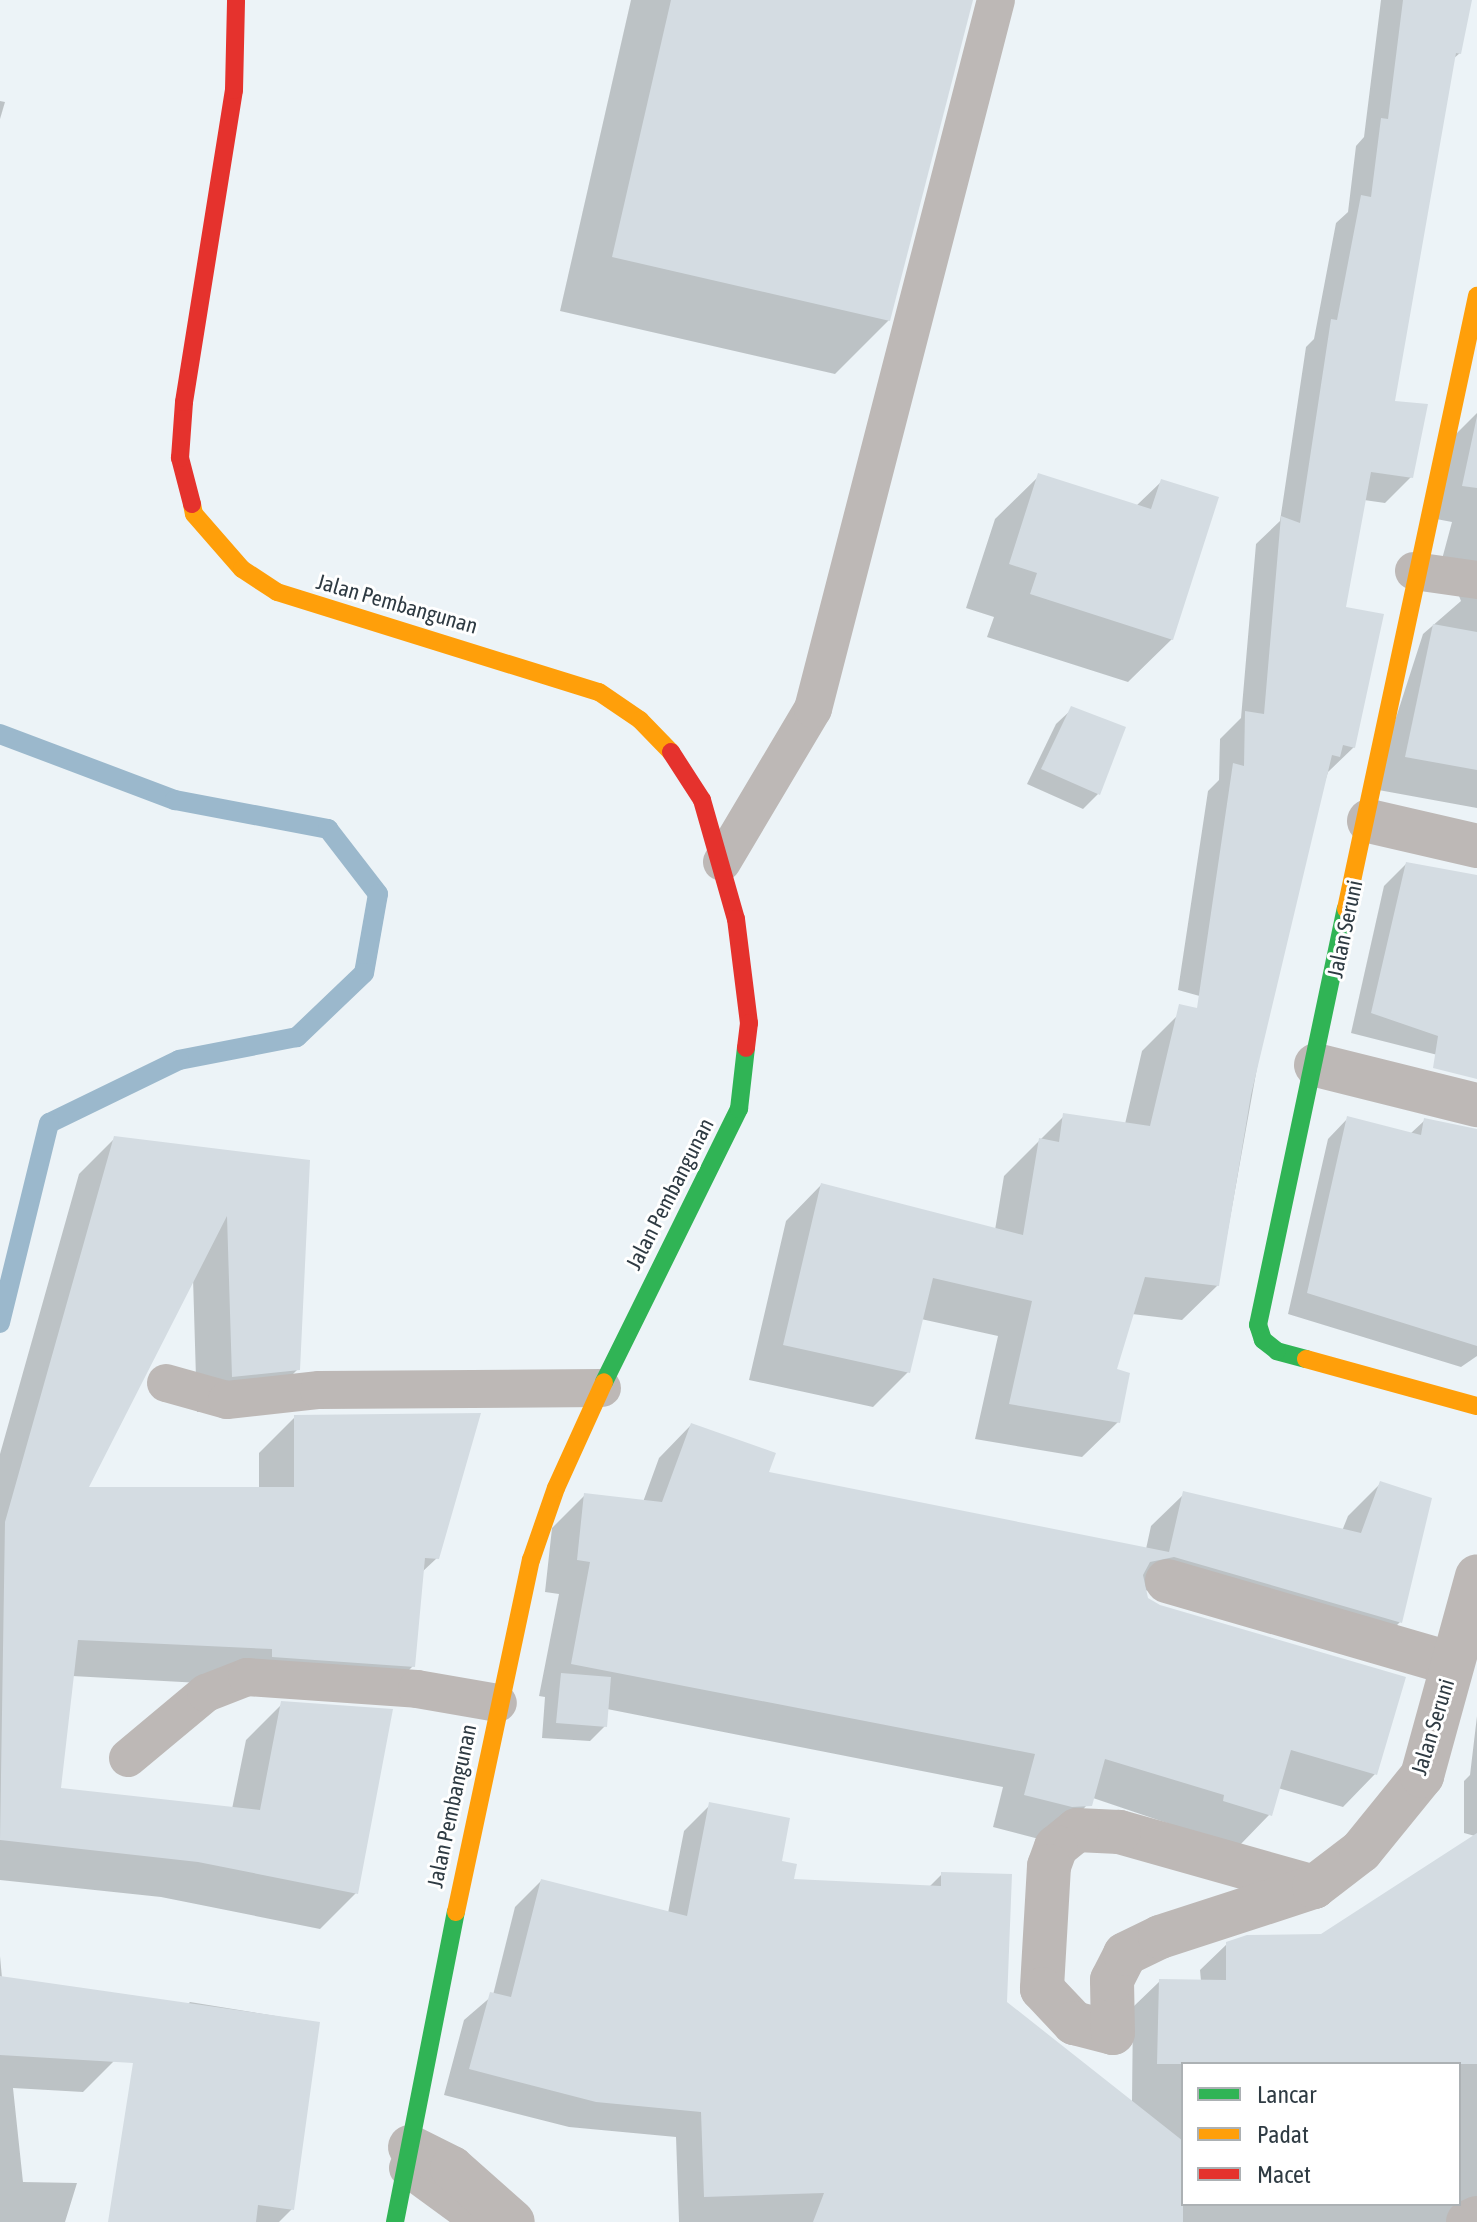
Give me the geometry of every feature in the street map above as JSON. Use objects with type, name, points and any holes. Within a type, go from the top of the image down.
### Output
[{"type":"street","name":"Jalan Pembangunan","points":[[236,0],[234,90],[183,416],[180,458],[194,514],[242,569],[277,592],[599,692],[640,720],[674,755],[702,800],[736,919],[749,1023],[739,1109],[602,1388],[556,1488],[531,1560],[498,1703],[395,2222]]},
{"type":"street","name":"Jalan Seruni","points":[[1477,296],[1463,434],[1414,571],[1369,821],[1258,1325],[1263,1340],[1277,1351],[1477,1406]]},
{"type":"street","points":[[1369,821],[1477,846]]},
{"type":"street","points":[[1316,1065],[1477,1105]]},
{"type":"street","name":"Jalan Seruni","points":[[1314,1887],[1119,1832],[1066,1834],[1056,1847],[1045,1884],[1042,1989],[1074,2023],[1113,2033],[1112,1980],[1125,1954],[1160,1937],[1314,1887],[1361,1851],[1422,1776],[1477,1576]]},
{"type":"street","points":[[1167,1581],[1452,1664]]},
{"type":"street","points":[[409,2157],[452,2168],[513,2222]]},
{"type":"street","points":[[1468,2222],[1477,2218]]},
{"type":"lane","points":[[722,862],[813,709],[996,0]]},
{"type":"lane","points":[[1414,571],[1477,580]]},
{"type":"lane","points":[[166,1383],[227,1400],[319,1390],[602,1388]]},
{"type":"lane","points":[[128,1758],[206,1693],[247,1677],[417,1689],[498,1703]]},
{"type":"lane","points":[[409,2157],[482,2222]]},
{"type":"building","points":[[671,0],[973,0],[890,321],[612,257]]},
{"type":"building","points":[[1403,0],[1472,0],[1461,54],[1456,53],[1395,401],[1428,404],[1413,478],[1371,472],[1346,607],[1384,614],[1355,748],[1343,745],[1340,757],[1332,755],[1251,1095],[1219,1286],[1145,1277],[1117,1369],[1130,1373],[1120,1423],[1009,1404],[1032,1301],[933,1278],[910,1373],[783,1345],[821,1183],[1023,1235],[1039,1138],[1059,1142],[1063,1113],[1150,1126],[1179,1004],[1197,1008],[1233,763],[1244,766],[1245,711],[1264,714],[1281,516],[1300,523],[1331,319],[1337,320],[1361,195],[1371,197],[1381,118],[1388,119]]},
{"type":"building","points":[[1477,416],[1477,488],[1462,486]]},
{"type":"building","points":[[1038,473],[1151,509],[1161,479],[1219,497],[1173,640],[1030,594],[1037,573],[1009,564]]},
{"type":"building","points":[[1433,624],[1477,632],[1477,770],[1405,757]]},
{"type":"building","points":[[1071,706],[1126,727],[1100,795],[1041,769]]},
{"type":"building","points":[[1406,862],[1477,875],[1477,1079],[1433,1068],[1438,1036],[1371,1013]]},
{"type":"building","points":[[1347,1116],[1421,1135],[1424,1118],[1477,1129],[1477,1346],[1307,1293]]},
{"type":"building","points":[[114,1136],[310,1160],[300,1370],[232,1377],[227,1216],[89,1487],[294,1487],[294,1415],[481,1413],[439,1559],[425,1558],[415,1667],[272,1657],[272,1649],[78,1640],[61,1788],[260,1810],[281,1701],[393,1709],[358,1894],[198,1862],[0,1840],[5,1522]]},
{"type":"building","points":[[691,1423],[776,1453],[769,1472],[1169,1552],[1183,1491],[1361,1533],[1380,1481],[1432,1498],[1402,1623],[1174,1557],[1150,1562],[1143,1575],[1148,1598],[1160,1605],[1406,1677],[1377,1775],[1291,1750],[1272,1816],[1223,1801],[1224,1795],[1105,1759],[1092,1806],[1072,1807],[1024,1795],[1035,1754],[571,1664],[590,1562],[577,1560],[584,1493],[662,1502]]},
{"type":"building","points":[[561,1673],[611,1677],[607,1727],[556,1723]]},
{"type":"building","points":[[709,1802],[790,1818],[782,1861],[797,1864],[794,1879],[941,1886],[941,1872],[1012,1874],[1007,2002],[1181,2139],[1183,2222],[813,2222],[824,2193],[704,2197],[701,2112],[596,2102],[469,2069],[490,1992],[511,1997],[541,1879],[687,1916]]},
{"type":"building","points":[[1477,1833],[1477,2064],[1157,2064],[1159,1979],[1226,1980],[1226,1942],[1247,1935],[1321,1934]]},
{"type":"building","points":[[0,1976],[320,2022],[294,2210],[258,2205],[256,2222],[108,2222],[133,2063],[0,2055]]},
{"type":"waterway","points":[[0,734],[175,800],[328,829],[378,894],[364,973],[297,1037],[179,1060],[49,1123],[0,1323]]},
{"type":"traffic: fast","points":[[1306,1359],[1277,1351],[1263,1340],[1258,1325],[1346,909]]},
{"type":"traffic: fast","points":[[604,1382],[739,1109],[746,1048]]},
{"type":"traffic: fast","points":[[395,2222],[456,1912]]},
{"type":"traffic: slow","points":[[1346,909],[1477,296]]},
{"type":"traffic: slow","points":[[192,504],[194,514],[242,569],[277,592],[599,692],[640,720],[671,752]]},
{"type":"traffic: slow","points":[[1306,1359],[1477,1406]]},
{"type":"traffic: slow","points":[[456,1912],[531,1560],[556,1488],[604,1382]]},
{"type":"traffic: jam","points":[[192,504],[180,458],[184,402],[234,90],[236,0]]},
{"type":"traffic: jam","points":[[671,752],[702,800],[736,919],[749,1023],[746,1048]]}]
